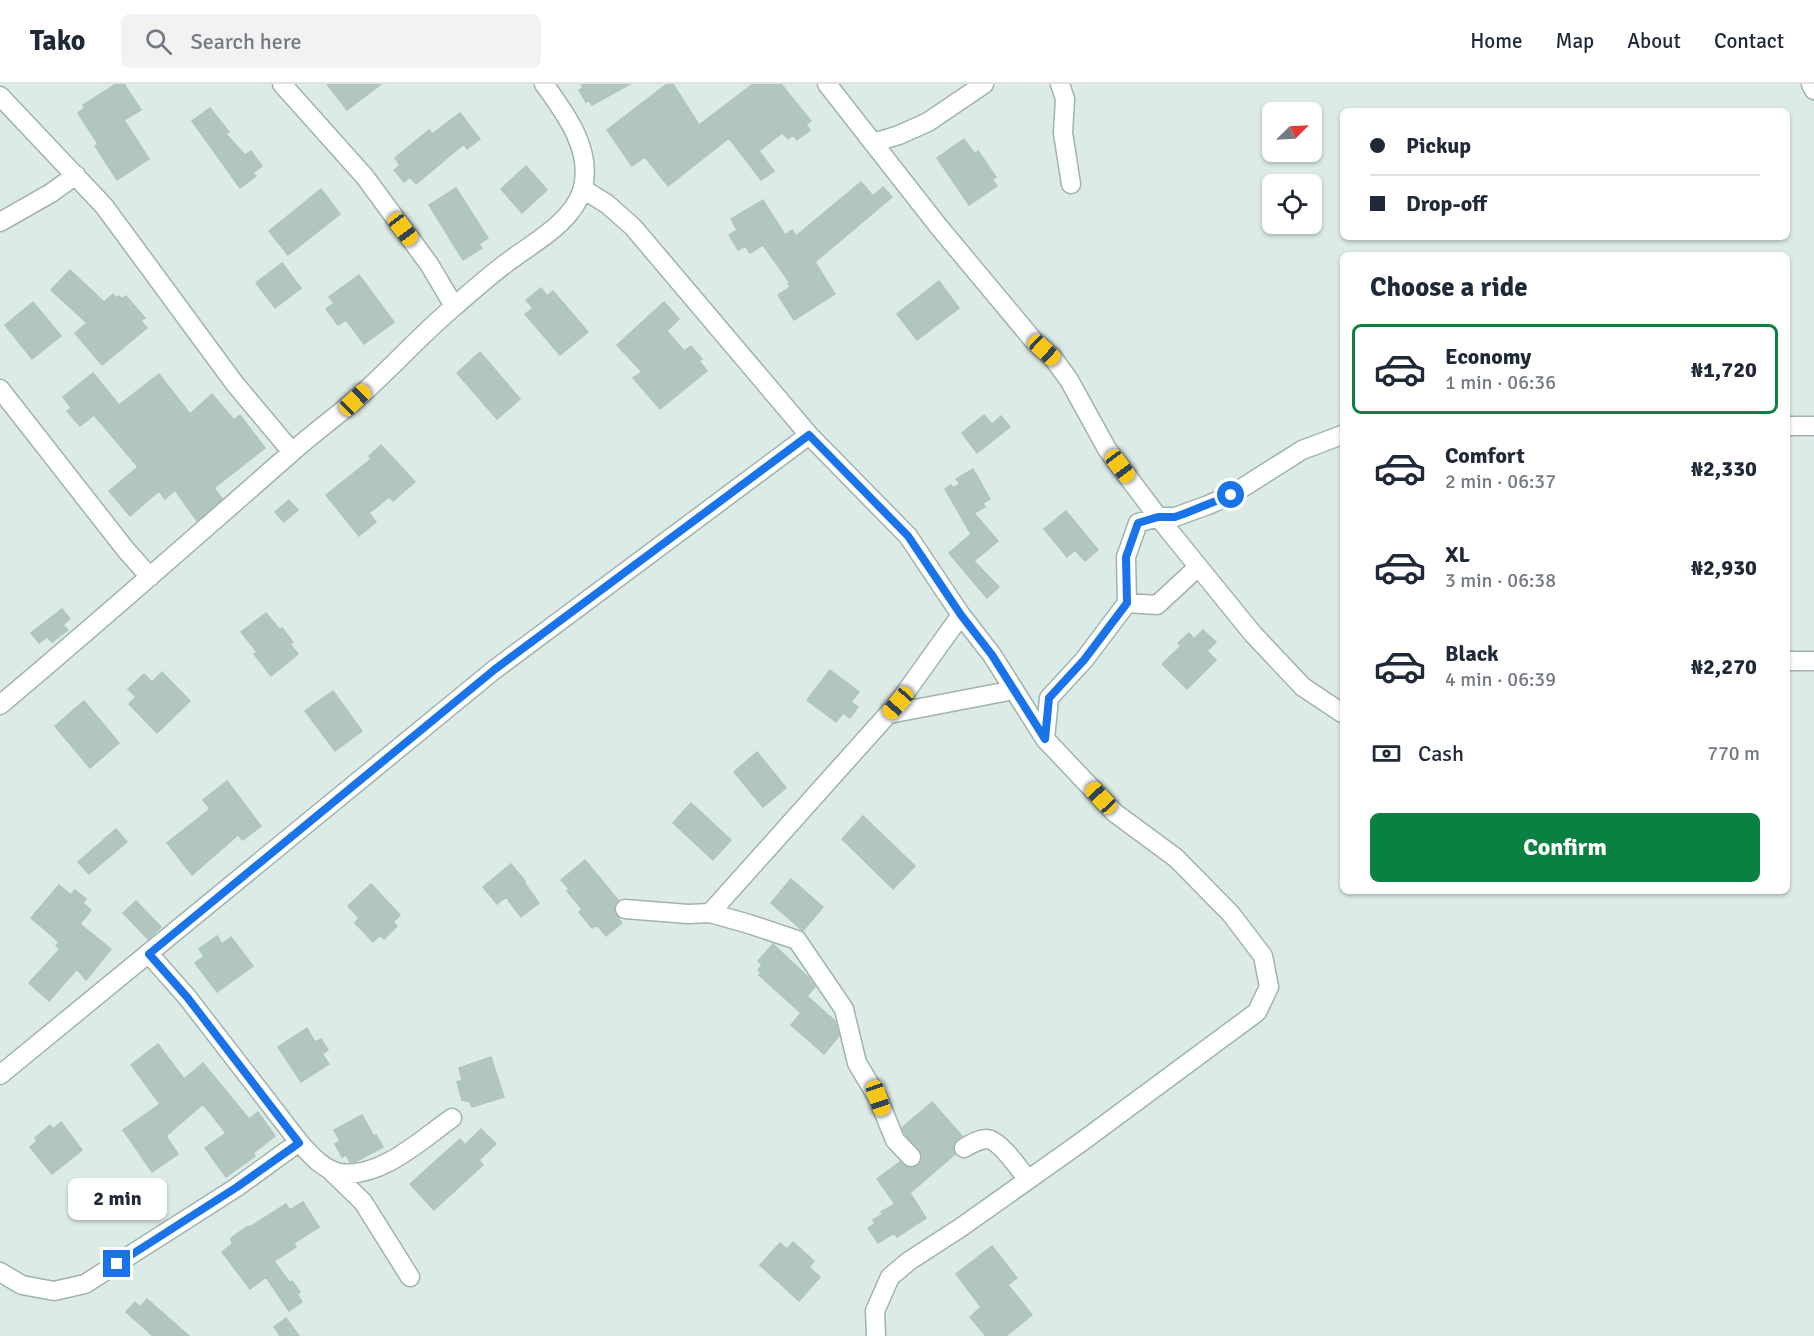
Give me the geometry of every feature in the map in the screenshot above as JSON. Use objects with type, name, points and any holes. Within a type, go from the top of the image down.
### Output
[{"type":"street","points":[[282,84],[365,177],[429,264],[454,306]]},
{"type":"street","points":[[0,705],[355,400],[454,306],[562,222],[577,203],[583,189],[584,150],[574,129],[544,84]]},
{"type":"street","points":[[827,84],[939,227],[1034,341],[1053,358],[1107,449],[1198,567],[1253,634],[1303,687],[1340,712]]},
{"type":"street","points":[[873,143],[899,135],[928,122],[984,84]]},
{"type":"street","points":[[1060,84],[1065,99],[1063,133],[1071,184]]},
{"type":"street","points":[[1811,84],[1814,90]]},
{"type":"street","points":[[0,96],[104,206],[235,384],[292,452]]},
{"type":"street","points":[[0,222],[51,193],[76,175]]},
{"type":"street","points":[[583,189],[607,204],[633,227],[809,435],[908,536],[961,615],[992,655],[1045,739],[1115,813],[1176,858],[1231,914],[1263,956],[1269,987],[1257,1011],[1028,1180],[909,1261],[891,1277],[874,1311],[876,1336]]},
{"type":"street","points":[[0,389],[126,550],[150,577]]},
{"type":"street","points":[[1790,426],[1814,426]]},
{"type":"street","points":[[0,1075],[494,670],[809,435]]},
{"type":"street","points":[[1045,739],[1049,698],[1084,660],[1127,603],[1126,557],[1138,523],[1158,517],[1175,517],[1208,505],[1231,495],[1302,450],[1340,436]]},
{"type":"street","points":[[1127,603],[1157,604],[1198,567]]},
{"type":"street","points":[[710,913],[888,714],[961,615]]},
{"type":"street","points":[[1790,660],[1814,661]]},
{"type":"street","points":[[888,714],[1014,690]]},
{"type":"street","points":[[625,909],[688,914],[710,913],[797,940],[844,1009],[858,1063],[878,1098],[895,1140],[911,1157]]},
{"type":"street","points":[[149,954],[187,997],[299,1143],[317,1162],[328,1168],[339,1173],[364,1172],[389,1163],[452,1118]]},
{"type":"street","points":[[964,1148],[988,1139],[997,1143],[1028,1180]]},
{"type":"street","points":[[0,1272],[22,1285],[54,1291],[85,1284],[237,1187],[299,1143]]},
{"type":"street","points":[[328,1168],[363,1202],[410,1277]]},
{"type":"building","points":[[116,84],[124,84],[141,110],[124,120],[149,159],[117,180],[95,146],[98,144],[78,113],[85,108],[83,105]]},
{"type":"building","points":[[327,84],[381,84],[347,110]]},
{"type":"building","points":[[581,84],[630,84],[592,105],[589,101],[586,102],[579,90],[583,88]]},
{"type":"building","points":[[667,84],[673,84],[699,125],[753,84],[781,84],[811,121],[806,125],[810,130],[797,140],[793,135],[788,139],[782,133],[759,151],[774,171],[761,180],[729,138],[668,186],[645,157],[632,166],[607,130]]},
{"type":"building","points":[[210,108],[229,132],[226,134],[245,155],[251,151],[262,166],[253,173],[256,176],[240,188],[192,121]]},
{"type":"building","points":[[460,113],[480,139],[467,149],[464,144],[416,184],[410,177],[404,182],[394,170],[400,165],[395,158],[429,130],[432,134]]},
{"type":"building","points":[[964,139],[975,154],[978,151],[996,177],[992,179],[997,186],[969,205],[937,158]]},
{"type":"building","points":[[526,166],[547,190],[522,213],[501,189]]},
{"type":"building","points":[[861,182],[873,196],[883,187],[892,197],[815,262],[835,294],[794,320],[778,295],[790,287],[788,284],[790,283],[763,245],[750,253],[745,246],[738,250],[729,235],[737,230],[731,219],[763,200],[785,235],[792,230],[796,236]]},
{"type":"building","points":[[456,188],[488,238],[479,244],[482,248],[463,260],[429,205]]},
{"type":"building","points":[[321,189],[340,214],[288,255],[269,231]]},
{"type":"building","points":[[282,263],[301,288],[275,308],[256,283]]},
{"type":"building","points":[[70,270],[104,302],[113,294],[116,298],[119,296],[122,299],[126,296],[145,318],[141,321],[147,328],[102,365],[75,333],[87,323],[51,290]]},
{"type":"building","points":[[359,275],[394,322],[364,344],[346,320],[338,325],[326,309],[334,303],[329,297]]},
{"type":"building","points":[[939,281],[959,308],[917,340],[897,314]]},
{"type":"building","points":[[541,288],[547,296],[553,291],[588,332],[560,355],[525,314],[533,308],[526,300]]},
{"type":"building","points":[[33,302],[61,336],[32,359],[5,325]]},
{"type":"building","points":[[664,302],[679,319],[667,331],[684,351],[691,346],[702,359],[699,361],[707,371],[660,409],[633,378],[642,372],[617,345]]},
{"type":"building","points":[[480,352],[520,399],[497,419],[457,373]]},
{"type":"building","points":[[93,373],[119,405],[159,374],[190,414],[212,394],[234,420],[240,415],[265,448],[214,488],[222,499],[197,521],[175,490],[165,499],[159,491],[130,516],[109,491],[138,467],[94,415],[80,426],[67,411],[71,408],[63,397]]},
{"type":"building","points":[[984,415],[992,424],[1001,416],[1010,427],[977,453],[962,433]]},
{"type":"building","points":[[381,445],[415,482],[393,501],[389,497],[369,513],[376,522],[359,536],[326,495],[371,459],[369,456]]},
{"type":"building","points":[[973,469],[990,499],[983,503],[985,507],[974,513],[998,541],[974,561],[999,587],[987,598],[949,553],[971,534],[945,489],[951,485],[953,488],[960,484],[956,479]]},
{"type":"building","points":[[289,500],[298,510],[284,522],[275,512]]},
{"type":"building","points":[[1066,511],[1098,550],[1085,561],[1075,550],[1067,557],[1044,529]]},
{"type":"building","points":[[62,609],[70,619],[63,625],[68,630],[52,642],[47,637],[39,643],[31,633]]},
{"type":"building","points":[[266,613],[293,642],[290,644],[298,654],[271,676],[254,654],[257,652],[241,632]]},
{"type":"building","points":[[1203,630],[1216,642],[1207,651],[1216,660],[1187,689],[1162,664],[1181,646],[1178,643],[1189,633],[1194,639]]},
{"type":"building","points":[[830,670],[859,692],[851,702],[858,707],[850,718],[843,713],[836,722],[807,700]]},
{"type":"building","points":[[162,672],[190,701],[157,733],[129,704],[136,697],[128,689],[144,674],[152,682]]},
{"type":"building","points":[[333,691],[362,731],[335,751],[305,711]]},
{"type":"building","points":[[84,701],[119,743],[90,768],[55,726]]},
{"type":"building","points":[[757,752],[786,788],[763,807],[734,772]]},
{"type":"building","points":[[227,781],[261,826],[243,840],[238,835],[192,875],[167,843],[210,809],[203,800]]},
{"type":"building","points":[[691,803],[731,840],[713,860],[673,823]]},
{"type":"building","points":[[863,816],[915,866],[893,889],[842,839]]},
{"type":"building","points":[[116,829],[127,842],[89,874],[78,862]]},
{"type":"building","points":[[585,860],[618,900],[615,903],[614,912],[622,923],[606,936],[597,925],[592,928],[579,912],[582,909],[561,880]]},
{"type":"building","points":[[511,864],[539,903],[521,917],[506,897],[497,904],[483,887]]},
{"type":"building","points":[[791,879],[823,907],[803,931],[771,903]]},
{"type":"building","points":[[371,884],[400,915],[393,922],[397,926],[384,939],[380,935],[373,942],[355,923],[359,918],[348,906]]},
{"type":"building","points":[[59,885],[71,895],[75,890],[86,899],[83,903],[91,910],[80,924],[111,949],[86,980],[77,969],[49,1001],[29,983],[60,949],[56,946],[59,942],[31,918]]},
{"type":"building","points":[[136,901],[161,927],[148,939],[123,913]]},
{"type":"building","points":[[217,936],[222,944],[231,937],[253,966],[217,992],[195,963],[204,956],[199,949]]},
{"type":"building","points":[[773,944],[808,977],[815,987],[807,996],[835,1021],[839,1036],[824,1054],[791,1025],[801,1013],[759,975],[761,973],[758,970],[762,965],[758,961]]},
{"type":"building","points":[[307,1028],[315,1042],[321,1039],[328,1050],[322,1054],[329,1064],[301,1082],[278,1047]]},
{"type":"building","points":[[158,1044],[184,1079],[203,1063],[249,1119],[258,1112],[275,1136],[253,1153],[255,1156],[226,1177],[205,1148],[226,1133],[203,1104],[166,1136],[178,1154],[152,1172],[123,1130],[160,1104],[131,1065]]},
{"type":"building","points":[[491,1057],[504,1097],[472,1107],[470,1102],[462,1100],[457,1082],[462,1080],[459,1068]]},
{"type":"building","points":[[932,1102],[962,1136],[954,1143],[955,1154],[910,1193],[926,1218],[897,1237],[894,1233],[878,1243],[868,1228],[875,1224],[873,1220],[883,1214],[881,1212],[895,1204],[877,1179],[900,1162],[908,1168],[919,1165],[922,1154],[902,1128]]},
{"type":"building","points":[[362,1115],[383,1147],[355,1162],[350,1162],[346,1155],[342,1157],[335,1144],[340,1141],[334,1130]]},
{"type":"building","points":[[61,1122],[82,1150],[52,1174],[30,1147],[37,1141],[35,1138],[50,1125],[53,1129]]},
{"type":"building","points":[[481,1129],[496,1144],[479,1160],[483,1165],[434,1210],[410,1184],[460,1139],[465,1145]]},
{"type":"building","points":[[303,1202],[319,1227],[294,1243],[296,1247],[274,1261],[290,1283],[292,1281],[300,1292],[297,1294],[302,1302],[289,1311],[266,1277],[250,1289],[222,1252],[232,1244],[231,1238],[248,1226],[250,1227],[286,1204],[290,1210]]},
{"type":"building","points":[[793,1242],[814,1261],[809,1267],[820,1277],[799,1301],[760,1265],[780,1243],[787,1249]]},
{"type":"building","points":[[992,1246],[1017,1278],[1008,1285],[1032,1315],[1006,1336],[986,1336],[970,1317],[981,1307],[956,1274]]},
{"type":"building","points":[[147,1299],[189,1336],[153,1336],[126,1312],[135,1302],[140,1307]]},
{"type":"building","points":[[286,1318],[299,1336],[280,1336],[274,1327]]},
{"type":"route","points":[[117,1264],[237,1187],[299,1143],[187,997],[149,954],[494,670],[809,435],[908,536],[961,615],[992,655],[1045,739],[1049,698],[1084,660],[1127,603],[1126,557],[1138,523],[1158,517],[1175,517],[1231,495]]}]
